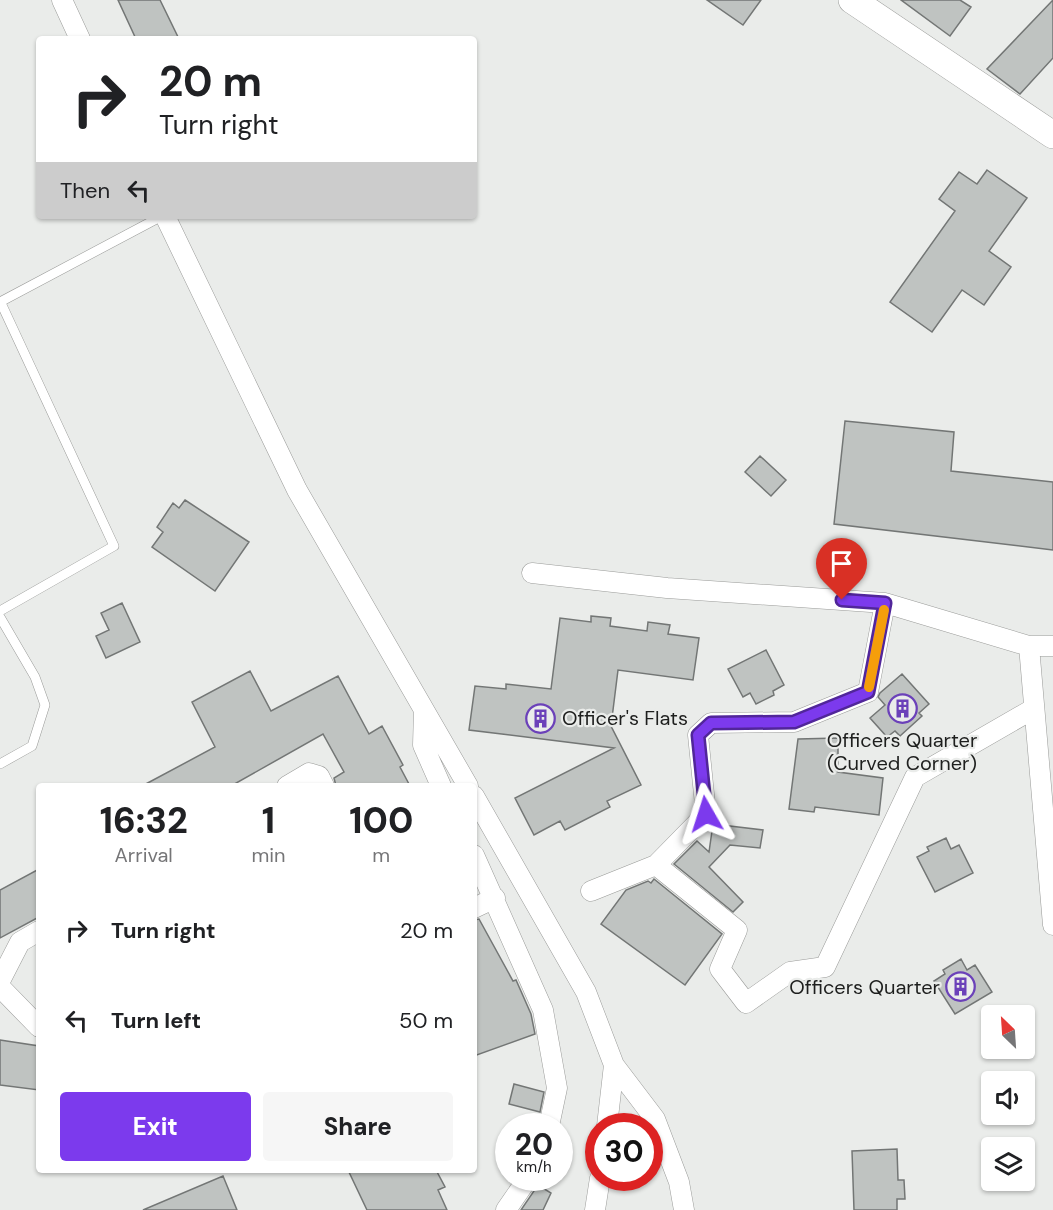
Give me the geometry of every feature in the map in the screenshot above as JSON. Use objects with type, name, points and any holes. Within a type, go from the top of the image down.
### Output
[{"type":"main road","points":[[852,0],[1053,135]]},
{"type":"street","points":[[62,0],[79,36]]},
{"type":"street","points":[[164,219],[297,490],[466,783]]},
{"type":"street","points":[[532,573],[667,588],[885,603],[1029,646],[1053,646]]},
{"type":"street","points":[[591,891],[656,865],[706,814],[698,735],[711,723],[794,722],[868,692],[885,603]]},
{"type":"street","points":[[1029,646],[1053,925]]},
{"type":"street","points":[[656,865],[737,930],[720,969],[746,1003],[789,972],[825,967],[915,777],[1033,709]]},
{"type":"street","points":[[424,710],[423,745],[440,783]]},
{"type":"street","points":[[291,783],[309,773],[319,776],[322,783]]},
{"type":"street","points":[[477,801],[586,992],[614,1065],[655,1119],[679,1182],[684,1210]]},
{"type":"street","points":[[477,861],[495,898],[501,920],[543,1010],[558,1088],[552,1113]]},
{"type":"street","points":[[477,907],[495,898]]},
{"type":"street","points":[[0,981],[20,942],[36,933]]},
{"type":"street","points":[[0,987],[36,1024]]},
{"type":"street","points":[[608,1113],[614,1065]]},
{"type":"street","points":[[506,1210],[519,1191]]},
{"type":"street","points":[[595,1210],[598,1191]]},
{"type":"lane","points":[[0,611],[114,546],[0,303],[157,219]]},
{"type":"lane","points":[[0,617],[34,677],[45,705],[32,746],[0,764]]},
{"type":"building","points":[[118,0],[160,0],[178,36],[135,36]]},
{"type":"building","points":[[707,0],[761,0],[743,25]]},
{"type":"building","points":[[901,0],[960,0],[971,7],[950,36]]},
{"type":"building","points":[[1053,0],[1053,58],[1020,94],[987,69]]},
{"type":"building","points":[[987,170],[1027,198],[989,251],[1011,267],[984,305],[962,290],[932,332],[890,302],[955,211],[939,199],[959,172],[977,184]]},
{"type":"building","points":[[845,421],[954,432],[951,471],[1053,482],[1053,550],[834,524]]},
{"type":"building","points":[[760,456],[786,480],[771,496],[745,472]]},
{"type":"building","points":[[185,500],[249,542],[215,591],[152,547],[163,532],[157,527],[173,503],[179,508]]},
{"type":"building","points":[[122,603],[140,642],[106,658],[96,636],[109,630],[101,613]]},
{"type":"building","points":[[591,616],[611,618],[610,626],[647,631],[648,622],[670,625],[668,634],[699,638],[693,680],[618,670],[611,726],[641,785],[607,801],[610,807],[565,830],[560,821],[534,835],[515,798],[614,748],[469,730],[475,686],[506,689],[506,684],[551,689],[560,618],[591,622]]},
{"type":"building","points":[[766,650],[784,685],[773,691],[774,695],[756,704],[750,693],[743,697],[728,669]]},
{"type":"building","points":[[250,671],[271,711],[338,676],[369,734],[382,726],[403,765],[400,767],[408,783],[335,783],[334,778],[344,772],[323,734],[236,783],[148,783],[215,747],[192,702]]},
{"type":"building","name":"Officers Quarter (Curved Corner)","points":[[902,674],[929,704],[919,713],[922,716],[900,736],[895,731],[887,737],[870,718],[885,705],[878,697],[880,693]]},
{"type":"building","points":[[838,738],[838,772],[883,778],[879,815],[815,807],[814,812],[789,809],[798,739]]},
{"type":"building","points":[[713,824],[763,830],[760,848],[730,845],[709,867],[743,902],[733,912],[674,864],[697,841],[709,852]]},
{"type":"building","points":[[946,838],[951,849],[959,845],[973,873],[935,892],[917,857],[929,851],[927,847]]},
{"type":"building","points":[[36,871],[36,919],[0,938],[0,890]]},
{"type":"building","points":[[654,879],[722,934],[685,985],[601,924],[626,890],[648,881],[651,883]]},
{"type":"building","points":[[477,919],[479,919],[513,981],[516,980],[531,1014],[535,1034],[477,1055]]},
{"type":"building","name":"Officers Quarter","points":[[961,959],[967,970],[975,965],[992,992],[955,1014],[934,981],[945,974],[943,970]]},
{"type":"building","points":[[0,1040],[36,1046],[36,1090],[0,1085]]},
{"type":"building","points":[[514,1084],[544,1092],[540,1112],[509,1104]]},
{"type":"building","points":[[897,1149],[898,1180],[904,1180],[905,1199],[897,1199],[897,1210],[854,1210],[852,1151]]},
{"type":"building","points":[[349,1173],[438,1173],[445,1187],[438,1190],[447,1210],[367,1210]]},
{"type":"building","points":[[223,1176],[237,1210],[143,1210]]},
{"type":"building","points":[[534,1191],[551,1193],[543,1210],[521,1210]]},
{"type":"slow traffic","points":[[869,687],[884,610]]},
{"type":"place","name":"Officers Quarter (Curved Corner)","points":[[902,709]]},
{"type":"place","name":"Officer's Flats","points":[[541,718]]},
{"type":"place","name":"Officers Quarter","points":[[961,987]]},
{"type":"route","points":[[706,814],[698,735],[711,723],[794,722],[868,692],[885,603],[842,600]]}]
